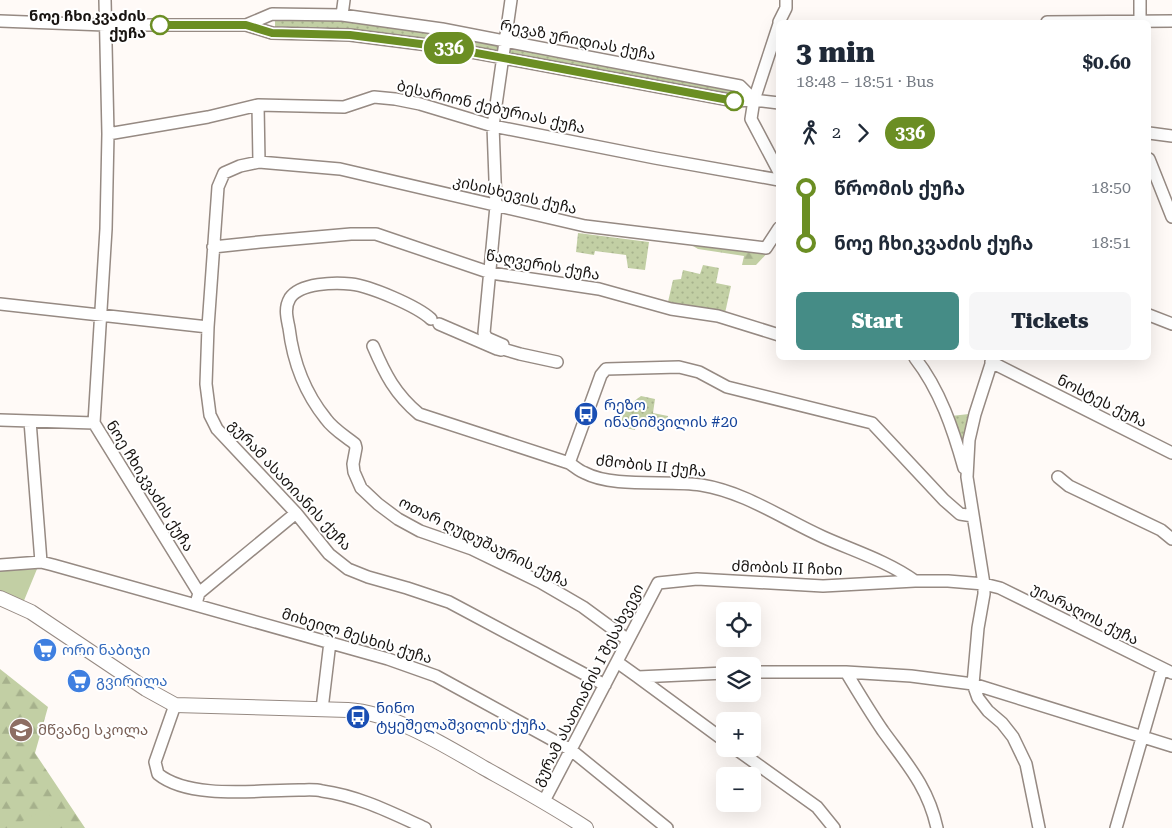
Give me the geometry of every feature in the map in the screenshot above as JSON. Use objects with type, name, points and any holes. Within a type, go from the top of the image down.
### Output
[{"type":"main road","points":[[0,598],[31,612],[146,689],[175,706],[362,711],[399,723],[544,802],[586,828]]},
{"type":"street","name":"ნოე ჩხიკვაძის ქუჩა","points":[[105,0],[108,134],[106,229],[94,423],[197,598]]},
{"type":"street","points":[[342,15],[344,0]]},
{"type":"street","points":[[511,0],[493,126],[496,206],[484,333],[487,338],[503,345],[503,349],[557,362]]},
{"type":"street","points":[[780,20],[786,8],[786,0]]},
{"type":"street","points":[[1140,0],[1140,20]]},
{"type":"street","name":"რევაზ ურიდიას ქუჩა","points":[[246,25],[272,14],[342,15],[442,29],[740,86],[754,100]]},
{"type":"street","points":[[272,14],[272,33]]},
{"type":"street","name":"რევაზ ურიდიას ქუჩა","points":[[0,21],[106,25],[246,25],[272,33],[350,35],[444,47],[735,101],[754,100],[776,103]]},
{"type":"street","points":[[1151,22],[1172,21]]},
{"type":"street","points":[[776,32],[754,100],[751,119],[776,166]]},
{"type":"street","name":"ბესარიონ ქებურიას ქუჩა","points":[[108,134],[208,117],[258,105],[344,106],[374,97],[420,104],[493,126],[654,158],[776,179]]},
{"type":"street","points":[[258,105],[259,162]]},
{"type":"street","points":[[1151,133],[1172,136]]},
{"type":"street","name":"კისისხევის ქუჩა","points":[[259,162],[340,168],[585,226],[685,240],[766,248],[776,233]]},
{"type":"street","name":"გურამ ასათიანის ქუჩა","points":[[259,162],[224,172],[218,187],[208,326],[206,384],[210,415],[217,429],[296,513],[329,554],[348,568],[368,577],[449,602],[605,685]]},
{"type":"street","points":[[1151,164],[1172,217]]},
{"type":"street","name":"წაღვერის ქუჩა","points":[[213,247],[352,234],[376,234],[491,274],[599,289],[671,309],[718,316],[776,334]]},
{"type":"street","name":"ოთარ ღუდუშაურის ქუჩა","points":[[503,349],[497,349],[435,322],[424,312],[410,305],[351,284],[318,284],[305,288],[291,298],[286,311],[290,341],[299,372],[315,404],[327,420],[355,444],[354,472],[361,488],[398,520],[472,549],[540,582],[583,607],[628,640]]},
{"type":"street","points":[[0,304],[208,326]]},
{"type":"street","points":[[1151,316],[1172,324]]},
{"type":"street","name":"ძმობის II ქუჩა","points":[[373,346],[404,402],[419,414],[569,463],[586,474],[604,480],[701,485],[733,494],[887,564],[915,581],[984,584]]},
{"type":"street","points":[[916,360],[936,392],[952,426],[967,477],[984,584],[973,684],[978,698],[1013,737],[1026,764],[1039,828]]},
{"type":"street","points":[[967,477],[971,431],[992,360]]},
{"type":"street","name":"ნოსტეს ქუჩა","points":[[992,360],[1172,453]]},
{"type":"street","points":[[569,463],[601,374],[606,369],[679,367],[699,372],[727,387],[872,423],[944,500],[960,514],[973,516]]},
{"type":"street","points":[[0,420],[94,423]]},
{"type":"street","points":[[30,421],[41,562]]},
{"type":"street","points":[[1058,477],[1069,486],[1161,530],[1172,539]]},
{"type":"street","points":[[197,598],[296,513]]},
{"type":"street","name":"მიხეილ მესხის ქუჩა","points":[[0,565],[41,562],[197,598],[436,676],[571,750],[667,828]]},
{"type":"street","name":"ძმობის II ჩიხი","points":[[658,583],[697,579],[823,586],[915,581]]},
{"type":"street","name":"გურამ ასათიანის I შესახვევი","points":[[544,802],[658,583]]},
{"type":"street","name":"უიარაღოს ქუჩა","points":[[984,584],[1000,588],[1167,671]]},
{"type":"street","points":[[322,709],[330,642]]},
{"type":"street","points":[[616,662],[716,734]]},
{"type":"street","points":[[1116,828],[1143,738],[1167,671]]},
{"type":"street","points":[[761,672],[846,672],[911,676],[973,684],[1172,746]]},
{"type":"street","points":[[846,672],[868,709],[919,780],[929,798],[936,828]]},
{"type":"street","points":[[638,677],[716,673]]},
{"type":"street","points":[[175,706],[155,762],[158,774],[165,780],[181,786],[221,792],[321,790],[355,798],[426,828]]},
{"type":"street","points":[[747,757],[817,807],[834,828]]},
{"type":"green space","points":[[275,17],[350,20],[501,44],[499,53],[275,29]]},
{"type":"green space","points":[[508,45],[735,89],[734,98],[507,54]]},
{"type":"green space","points":[[578,233],[649,242],[645,270],[628,268],[626,255],[595,251],[594,255],[576,252]]},
{"type":"green space","points":[[688,243],[762,251],[774,246],[756,265],[742,265],[744,256],[698,249]]},
{"type":"green space","points":[[703,265],[719,268],[716,283],[731,286],[725,313],[668,302],[673,280],[681,279],[683,270],[700,274]]},
{"type":"green space","points":[[641,396],[655,399],[653,413],[668,416],[665,431],[636,425],[635,430],[620,427],[626,409]]},
{"type":"green space","points":[[969,414],[965,432],[963,456],[951,416]]},
{"type":"green space","points":[[37,569],[23,603],[0,594],[0,571]]},
{"type":"green space","name":"მწვანე სკოლა","points":[[0,669],[48,707],[35,753],[85,828],[0,828]]},
{"type":"green space","points":[[46,808],[57,828],[24,828],[21,822]]},
{"type":"bus line","name":"336","points":[[160,25],[246,25],[272,33],[350,35],[444,47],[734,101]]},
{"type":"place","name":"ნოე ჩხიკვაძის ქუჩა","points":[[160,25]]},
{"type":"place","name":"რეზო ინანიშვილის #20","points":[[586,414]]},
{"type":"place","name":"ორი ნაბიჯი","points":[[45,650]]},
{"type":"place","name":"გვირილა","points":[[79,681]]},
{"type":"place","name":"ნინო ტყეშელაშვილის ქუჩა","points":[[358,717]]},
{"type":"place","name":"მწვანე სკოლა","points":[[21,730]]}]
